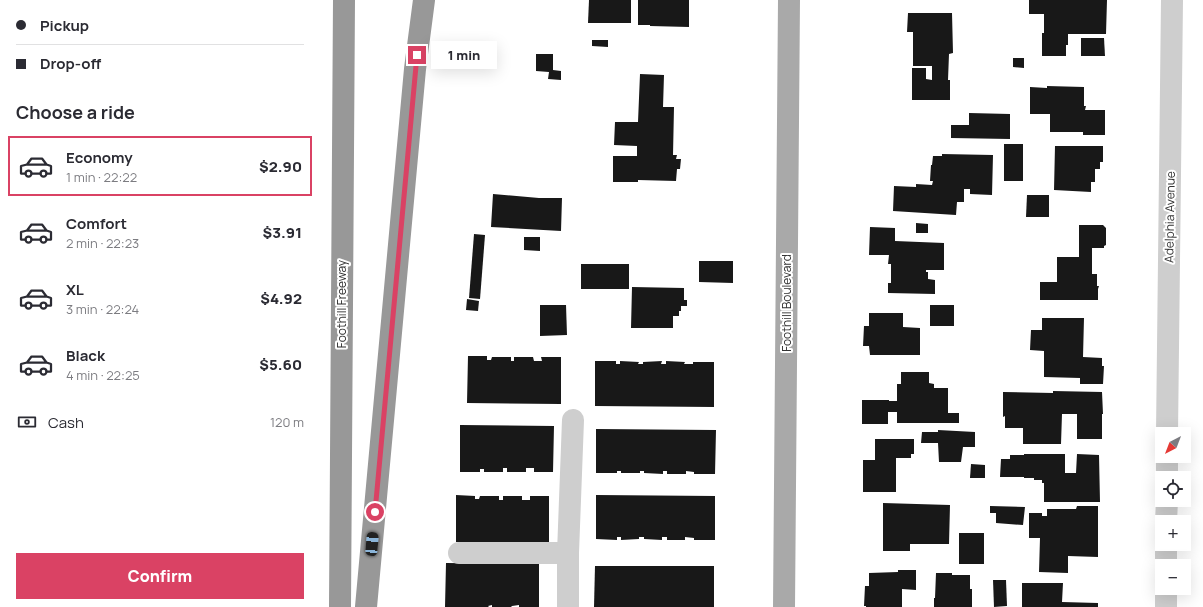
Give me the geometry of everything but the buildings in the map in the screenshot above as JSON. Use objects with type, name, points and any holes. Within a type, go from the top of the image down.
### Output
[{"type":"highway","name":"Foothill Freeway","points":[[340,607],[344,0]]},
{"type":"highway","points":[[366,607],[415,69],[424,0]]},
{"type":"main road","name":"Foothill Boulevard","points":[[784,607],[789,0]]},
{"type":"street","name":"Adelphia Avenue","points":[[1167,427],[1172,0]]},
{"type":"street","points":[[568,607],[568,553],[573,420]]},
{"type":"street","points":[[459,552],[568,553]]},
{"type":"street","points":[[1166,595],[1166,607]]},
{"type":"route","points":[[375,512],[417,55]]}]
